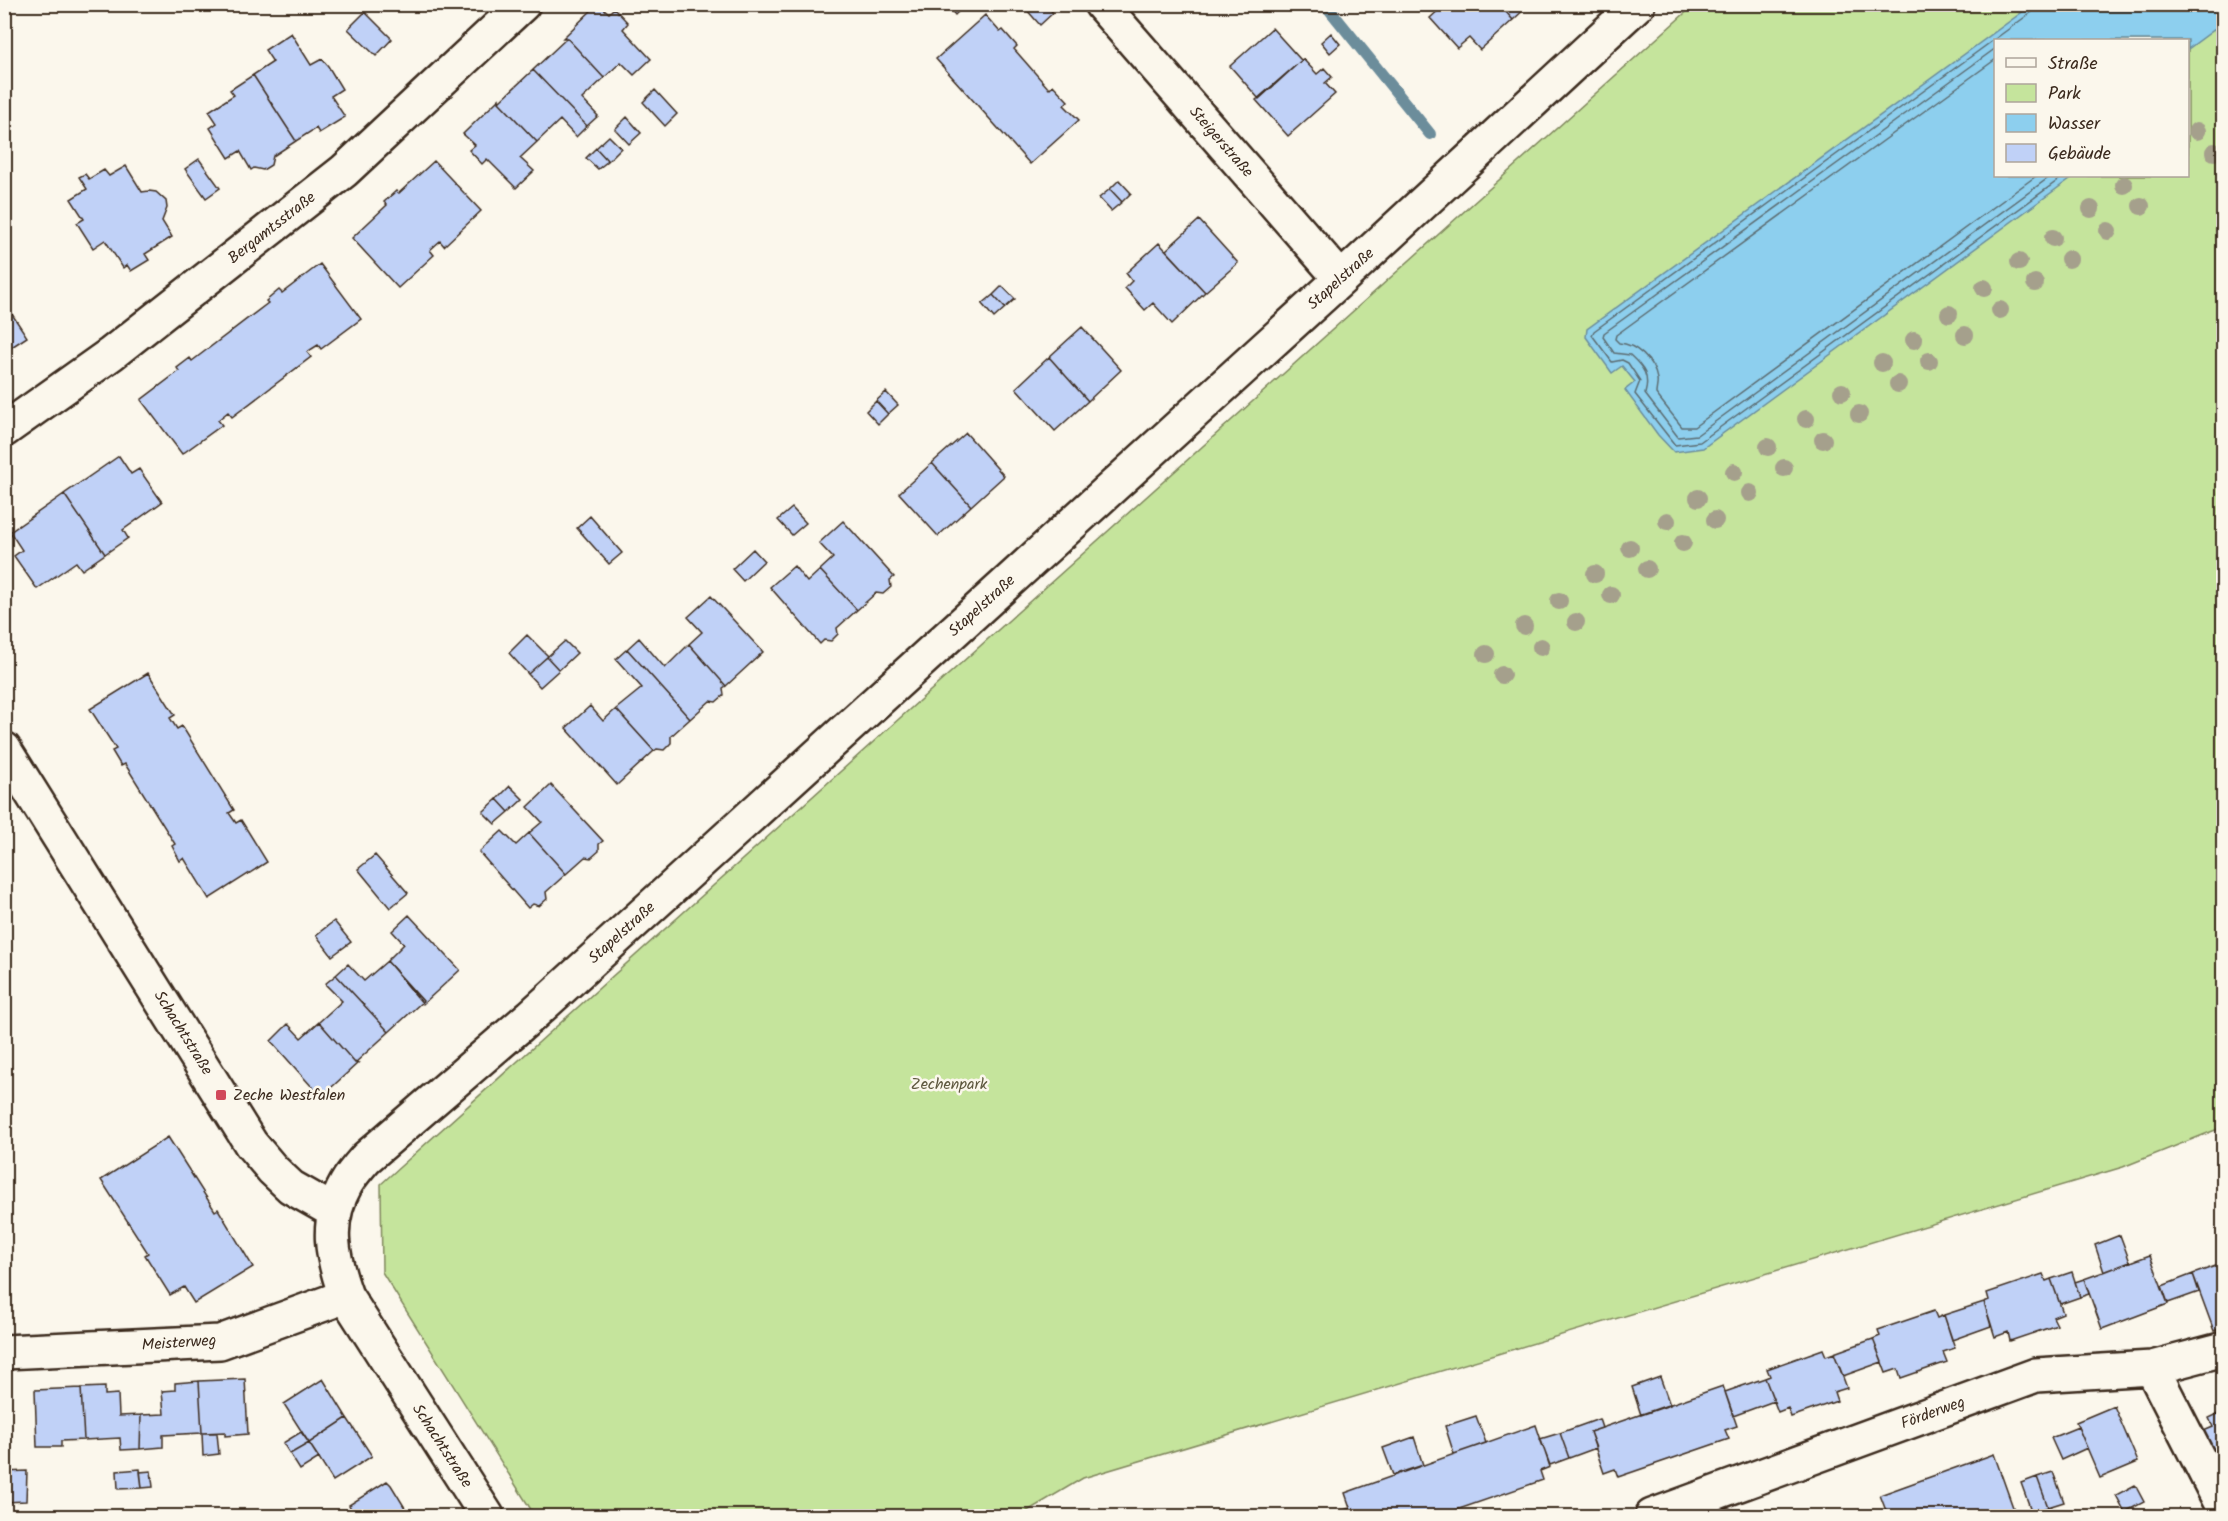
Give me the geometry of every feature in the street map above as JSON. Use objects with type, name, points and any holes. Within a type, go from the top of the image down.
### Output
[{"type":"street","name":"Bergamtsstraße","points":[[4,430],[111,354],[344,171],[523,4]]},
{"type":"street","name":"Steigerstraße","points":[[1101,4],[1341,279]]},
{"type":"street","name":"Stapelstraße","points":[[335,1212],[346,1184],[366,1158],[531,1016],[1341,279],[1638,4]]},
{"type":"street","name":"Schachtstraße","points":[[4,749],[251,1144],[273,1170],[291,1186],[335,1212],[331,1237],[335,1264],[346,1296],[488,1516]]},
{"type":"street","name":"Meisterweg","points":[[4,1352],[220,1342],[346,1296]]},
{"type":"street","name":"Förderweg","points":[[1652,1516],[2036,1375],[2152,1368],[2223,1348]]},
{"type":"street","points":[[2152,1368],[2223,1509]]},
{"type":"green space","name":"Zechenpark","points":[[1694,5],[2223,5],[2223,1127],[2123,1167],[1083,1478],[1019,1516],[535,1516],[382,1272],[381,1184]]},
{"type":"water","points":[[2032,5],[2223,5],[2223,23],[2189,48],[2189,39],[1994,39],[1994,177],[2073,177],[1703,448],[1674,452],[1658,435],[1625,390],[1635,382],[1622,366],[1612,373],[1586,337],[1587,329]]},
{"type":"building","points":[[598,4],[609,13],[614,8],[628,23],[623,29],[651,59],[634,75],[621,62],[604,78],[567,38],[563,38]]},
{"type":"building","points":[[942,4],[966,4],[955,15],[949,8],[945,12],[940,6]]},
{"type":"building","points":[[1031,4],[1046,4],[1053,13],[1040,25],[1026,9]]},
{"type":"building","points":[[1440,4],[1499,4],[1513,20],[1480,50],[1469,38],[1457,48],[1430,18],[1442,7]]},
{"type":"building","points":[[1499,4],[1530,4],[1513,20]]},
{"type":"building","points":[[365,12],[392,39],[376,56],[348,29]]},
{"type":"building","points":[[985,15],[1017,46],[1014,49],[1049,89],[1053,85],[1068,101],[1064,105],[1079,120],[1030,164],[936,59]]},
{"type":"building","points":[[1272,28],[1301,60],[1303,59],[1259,99],[1230,66]]},
{"type":"building","points":[[291,33],[311,65],[322,59],[328,66],[342,89],[331,96],[345,117],[319,133],[316,128],[296,141],[253,75],[273,62],[265,50]]},
{"type":"building","points":[[1331,33],[1340,44],[1330,53],[1321,42]]},
{"type":"building","points":[[567,38],[604,78],[582,99],[598,116],[587,126],[533,70]]},
{"type":"building","points":[[1303,59],[1317,74],[1324,68],[1332,77],[1325,83],[1335,94],[1288,136],[1256,100]]},
{"type":"building","points":[[533,70],[587,126],[576,137],[560,120],[537,142],[499,102]]},
{"type":"building","points":[[253,75],[296,141],[273,156],[271,165],[263,170],[254,168],[251,170],[240,151],[229,158],[210,128],[217,123],[209,111],[234,95],[230,90]]},
{"type":"building","points":[[655,90],[677,114],[665,126],[643,102]]},
{"type":"building","points":[[499,99],[499,102],[537,142],[520,158],[534,171],[516,188],[487,159],[482,164],[469,150],[475,145],[463,134]]},
{"type":"building","points":[[627,117],[641,133],[629,144],[615,129]]},
{"type":"building","points":[[609,136],[621,148],[608,161],[596,148]]},
{"type":"building","points":[[596,148],[608,161],[598,169],[586,158]]},
{"type":"building","points":[[199,159],[220,188],[206,198],[185,169]]},
{"type":"building","points":[[434,161],[481,211],[444,246],[440,241],[430,250],[434,255],[398,288],[352,238],[387,205],[384,202],[396,191],[399,193]]},
{"type":"building","points":[[126,166],[142,192],[156,192],[166,201],[167,208],[162,221],[172,237],[145,254],[149,260],[131,271],[127,265],[123,268],[105,240],[93,248],[77,223],[84,219],[71,199],[87,189],[79,177],[85,174],[89,179],[104,170],[109,176]]},
{"type":"building","points":[[1119,180],[1131,193],[1122,202],[1110,189]]},
{"type":"building","points":[[1110,189],[1122,202],[1111,211],[1099,198]]},
{"type":"building","points":[[1199,220],[1238,263],[1205,292],[1166,250]]},
{"type":"building","points":[[1159,243],[1205,292],[1172,324],[1153,303],[1145,310],[1125,288],[1132,281],[1126,273]]},
{"type":"building","points":[[320,264],[361,319],[321,349],[318,345],[307,352],[311,357],[232,417],[228,412],[218,420],[222,425],[182,454],[141,400],[179,371],[177,368],[190,358],[192,361],[268,303],[266,301],[279,290],[282,293]]},
{"type":"building","points":[[1002,286],[1015,299],[1005,308],[993,295]]},
{"type":"building","points":[[993,295],[1005,308],[994,318],[982,304]]},
{"type":"building","points":[[4,302],[27,337],[4,352]]},
{"type":"building","points":[[1082,327],[1121,370],[1088,401],[1049,357]]},
{"type":"building","points":[[1049,357],[1088,401],[1055,431],[1016,388]]},
{"type":"building","points":[[886,392],[898,405],[888,414],[876,401]]},
{"type":"building","points":[[876,401],[888,414],[878,424],[866,411]]},
{"type":"building","points":[[966,433],[1004,476],[971,506],[932,463]]},
{"type":"building","points":[[119,456],[131,474],[139,469],[162,502],[123,530],[128,538],[105,554],[64,494]]},
{"type":"building","points":[[932,463],[971,506],[938,536],[899,493]]},
{"type":"building","points":[[64,494],[105,554],[82,570],[76,562],[37,589],[14,556],[22,550],[10,532]]},
{"type":"building","points":[[792,508],[806,523],[792,535],[778,520]]},
{"type":"building","points":[[590,516],[622,553],[609,564],[577,528]]},
{"type":"building","points":[[843,521],[894,577],[890,580],[891,587],[883,594],[876,593],[857,610],[820,570],[833,558],[819,543]]},
{"type":"building","points":[[753,549],[764,561],[743,581],[732,569]]},
{"type":"building","points":[[794,566],[807,582],[820,570],[857,610],[837,628],[838,634],[831,641],[824,640],[820,644],[770,587]]},
{"type":"building","points":[[711,596],[763,652],[726,686],[689,644],[702,632],[688,617]]},
{"type":"building","points":[[527,635],[548,656],[528,674],[509,653]]},
{"type":"building","points":[[639,638],[665,668],[689,644],[726,686],[723,688],[724,695],[716,702],[710,701],[690,719],[627,649]]},
{"type":"building","points":[[565,641],[577,653],[559,670],[547,657]]},
{"type":"building","points":[[627,649],[690,719],[671,736],[671,743],[664,750],[654,751],[616,709],[642,688],[616,659]]},
{"type":"building","points":[[547,657],[559,670],[540,687],[528,674]]},
{"type":"building","points":[[148,673],[175,715],[170,718],[177,729],[182,726],[234,810],[229,813],[236,823],[241,820],[267,862],[209,899],[184,858],[180,861],[172,846],[175,844],[125,764],[121,766],[112,751],[116,749],[90,709]]},
{"type":"building","points":[[590,706],[603,721],[616,709],[654,751],[617,785],[566,728]]},
{"type":"building","points":[[551,785],[603,841],[599,844],[599,851],[591,858],[585,857],[566,874],[529,833],[542,822],[528,807]]},
{"type":"building","points":[[510,786],[523,799],[509,812],[497,799]]},
{"type":"building","points":[[497,799],[509,812],[495,824],[483,812]]},
{"type":"building","points":[[502,831],[516,845],[529,833],[566,874],[546,892],[547,899],[539,906],[533,904],[528,908],[479,852]]},
{"type":"building","points":[[375,855],[408,893],[390,908],[358,869]]},
{"type":"building","points":[[409,915],[460,970],[423,1004],[387,961],[404,944],[392,931]]},
{"type":"building","points":[[334,921],[351,942],[332,956],[316,935]]},
{"type":"building","points":[[387,961],[423,1001],[389,1032],[336,975],[348,964],[364,981]]},
{"type":"building","points":[[336,975],[389,1032],[355,1063],[319,1022],[342,1001],[325,984]]},
{"type":"building","points":[[319,1022],[355,1063],[358,1063],[321,1097],[271,1041],[288,1024],[301,1038]]},
{"type":"building","points":[[168,1137],[215,1211],[218,1209],[253,1267],[194,1303],[184,1287],[170,1295],[145,1255],[148,1253],[101,1180]]},
{"type":"building","points":[[2120,1235],[2130,1262],[2104,1272],[2095,1245]]},
{"type":"building","points":[[2150,1255],[2168,1304],[2102,1329],[2084,1279]]},
{"type":"building","points":[[2224,1263],[2224,1327],[2214,1331],[2193,1274]]},
{"type":"building","points":[[2072,1272],[2080,1297],[2060,1304],[2051,1279]]},
{"type":"building","points":[[2043,1274],[2046,1281],[2051,1279],[2063,1313],[2053,1317],[2057,1325],[2010,1341],[2008,1332],[1995,1337],[1984,1302],[1989,1300],[1987,1293]]},
{"type":"building","points":[[2193,1274],[2199,1292],[2168,1303],[2162,1286]]},
{"type":"building","points":[[2084,1279],[2089,1294],[2080,1297],[2075,1282]]},
{"type":"building","points":[[1984,1302],[1991,1326],[1952,1340],[1944,1315]]},
{"type":"building","points":[[1934,1311],[1937,1318],[1944,1315],[1955,1348],[1943,1352],[1947,1362],[1901,1378],[1898,1369],[1886,1373],[1873,1339],[1880,1336],[1878,1330]]},
{"type":"building","points":[[1873,1339],[1882,1362],[1843,1376],[1834,1353]]},
{"type":"building","points":[[1823,1349],[1826,1356],[1834,1353],[1847,1388],[1834,1392],[1837,1401],[1791,1417],[1788,1408],[1778,1412],[1765,1378],[1770,1376],[1767,1369]]},
{"type":"building","points":[[1660,1377],[1670,1405],[1641,1415],[1632,1387]]},
{"type":"building","points":[[1765,1378],[1774,1401],[1733,1416],[1725,1392]]},
{"type":"building","points":[[245,1379],[248,1434],[225,1436],[225,1432],[202,1433],[199,1381]]},
{"type":"building","points":[[323,1379],[347,1418],[309,1443],[284,1404]]},
{"type":"building","points":[[199,1381],[202,1433],[163,1435],[163,1447],[140,1449],[141,1415],[164,1414],[162,1391],[175,1390],[175,1383]]},
{"type":"building","points":[[1723,1386],[1737,1426],[1725,1430],[1729,1439],[1618,1477],[1615,1469],[1604,1473],[1590,1432]]},
{"type":"building","points":[[105,1387],[105,1395],[118,1394],[119,1416],[141,1415],[140,1449],[121,1450],[120,1438],[84,1440],[81,1388]]},
{"type":"building","points":[[81,1388],[84,1440],[61,1441],[61,1447],[37,1447],[35,1390]]},
{"type":"building","points":[[2114,1406],[2138,1462],[2100,1478],[2076,1422]]},
{"type":"building","points":[[2224,1411],[2224,1475],[2201,1432],[2213,1427],[2209,1418]]},
{"type":"building","points":[[1476,1416],[1486,1443],[1454,1454],[1445,1426]]},
{"type":"building","points":[[347,1418],[372,1456],[333,1481],[309,1443]]},
{"type":"building","points":[[1599,1419],[1602,1428],[1590,1432],[1596,1448],[1569,1458],[1560,1433]]},
{"type":"building","points":[[1536,1425],[1550,1467],[1540,1471],[1543,1480],[1439,1516],[1353,1516],[1345,1493]]},
{"type":"building","points":[[2078,1427],[2087,1448],[2061,1460],[2051,1438]]},
{"type":"building","points":[[301,1432],[309,1443],[290,1454],[283,1443]]},
{"type":"building","points":[[202,1433],[217,1433],[219,1454],[203,1456]]},
{"type":"building","points":[[1560,1433],[1569,1458],[1550,1465],[1540,1439]]},
{"type":"building","points":[[1414,1437],[1423,1465],[1393,1475],[1383,1448]]},
{"type":"building","points":[[309,1443],[319,1458],[300,1470],[290,1454]]},
{"type":"building","points":[[1994,1454],[2015,1513],[2004,1516],[1888,1516],[1880,1495]]},
{"type":"building","points":[[140,1469],[142,1488],[118,1489],[117,1471]]},
{"type":"building","points":[[27,1471],[26,1501],[4,1502],[4,1472]]},
{"type":"building","points":[[151,1471],[153,1487],[142,1488],[140,1472]]},
{"type":"building","points":[[2053,1472],[2064,1502],[2048,1507],[2037,1477]]},
{"type":"building","points":[[2037,1477],[2048,1507],[2032,1513],[2021,1483]]},
{"type":"building","points":[[387,1481],[410,1516],[355,1516],[349,1505]]},
{"type":"building","points":[[2135,1485],[2144,1502],[2125,1512],[2116,1495]]},
{"type":"building","points":[[1350,1508],[1353,1516],[1325,1516]]},
{"type":"waterway","points":[[1325,4],[1430,134]]},
{"type":"place","name":"Zeche Westfalen","points":[[221,1095]]}]
